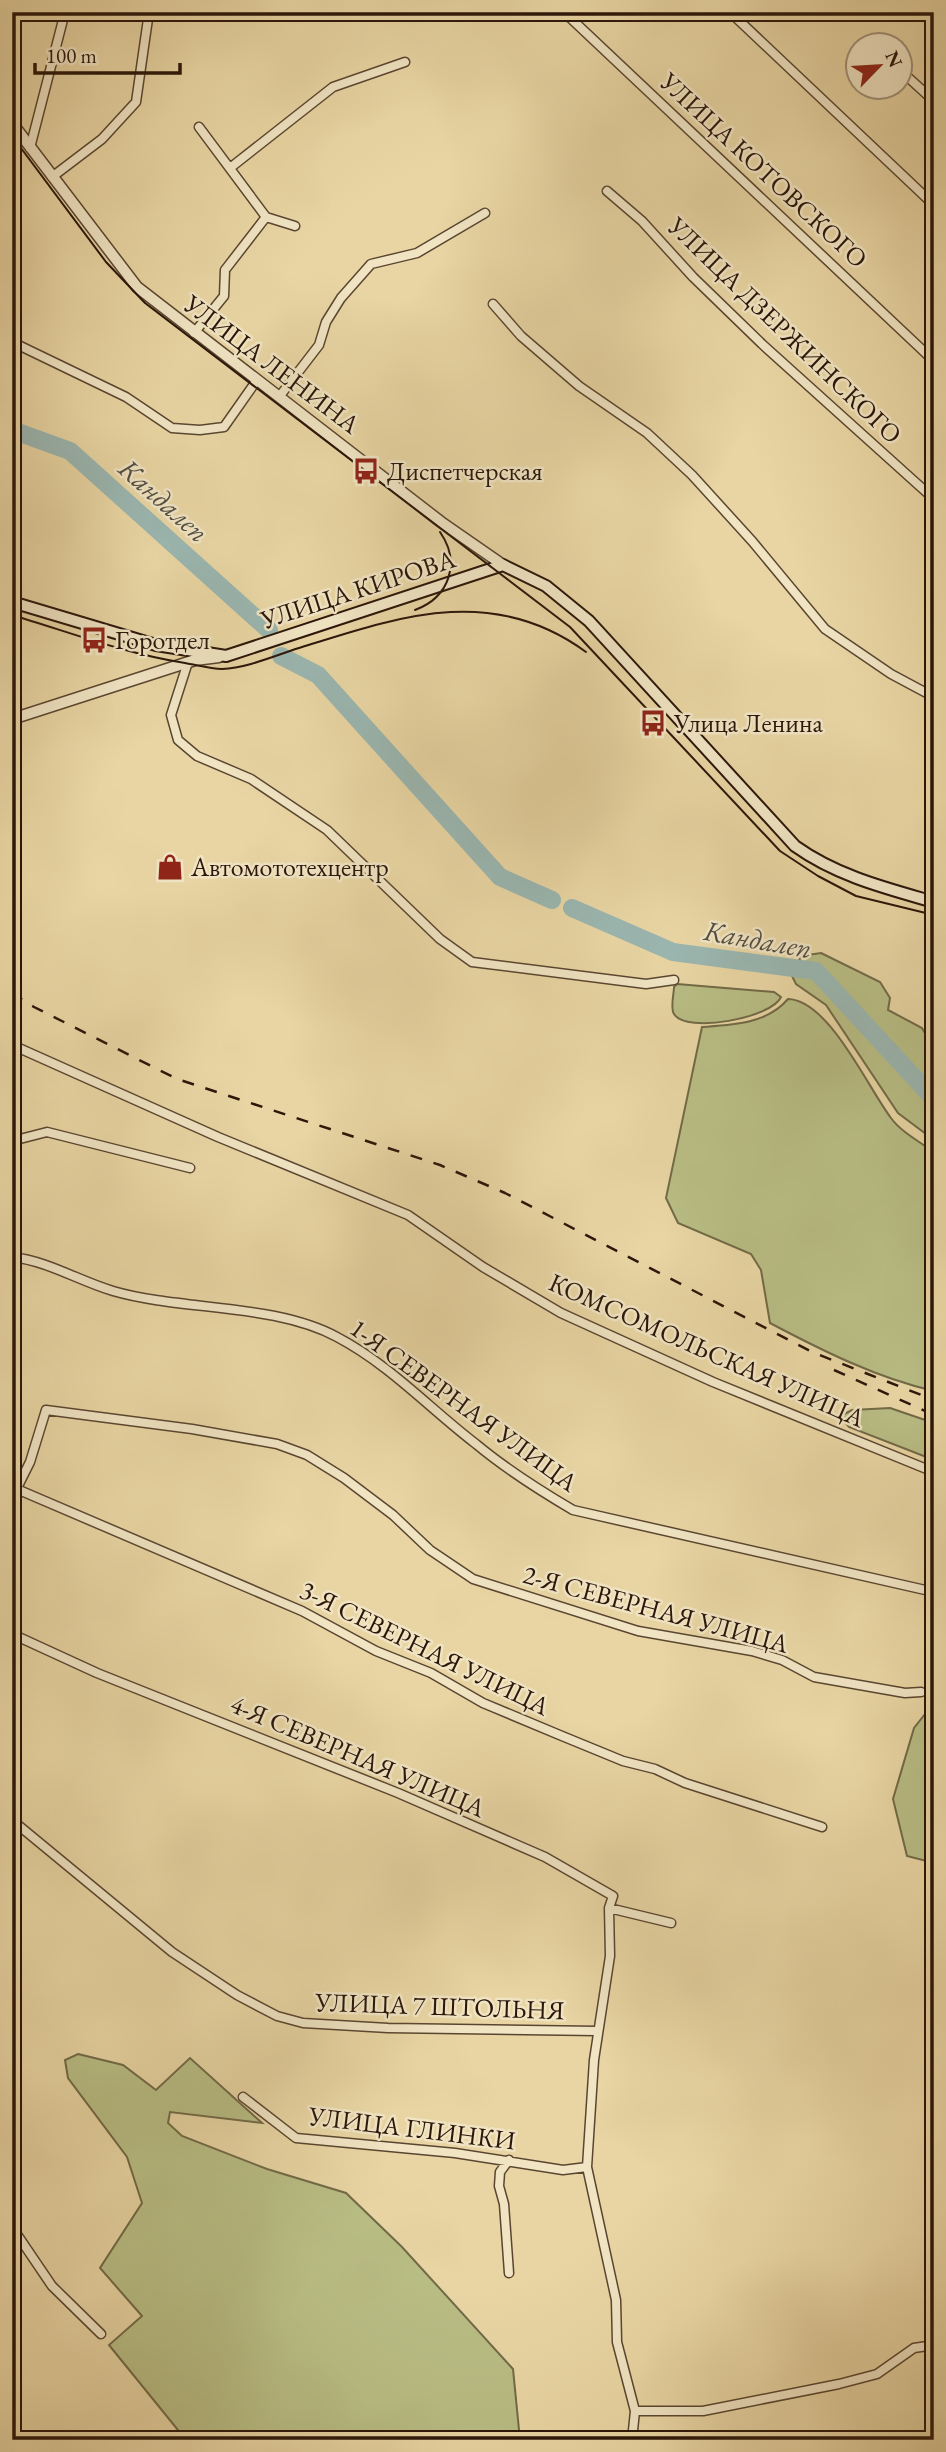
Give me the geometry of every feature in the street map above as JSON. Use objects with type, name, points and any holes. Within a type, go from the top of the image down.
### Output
[{"type":"main road","name":"УЛИЦА КИРОВА","points":[[12,602],[156,645],[226,656],[503,565]]},
{"type":"main road","name":"УЛИЦА ЛЕНИНА","points":[[503,565],[546,586],[589,621],[795,846],[819,863],[852,877],[934,902]]},
{"type":"street","points":[[30,148],[65,12]]},
{"type":"street","points":[[52,177],[102,139],[136,103],[149,12]]},
{"type":"street","name":"УЛИЦА КОТОВСКОГО","points":[[564,12],[934,360]]},
{"type":"street","points":[[730,12],[934,205]]},
{"type":"street","points":[[230,168],[333,87],[405,62]]},
{"type":"street","points":[[914,82],[934,100]]},
{"type":"street","name":"УЛИЦА ЛЕНИНА","points":[[12,122],[122,271],[137,287],[441,522],[503,565]]},
{"type":"street","points":[[199,127],[266,217],[295,226]]},
{"type":"street","name":"УЛИЦА ДЗЕРЖИНСКОГО","points":[[607,191],[642,221],[693,277],[762,344],[934,499]]},
{"type":"street","points":[[279,397],[319,345],[326,322],[341,298],[371,264],[418,253],[485,213]]},
{"type":"street","points":[[194,332],[224,296],[225,270],[266,217]]},
{"type":"street","points":[[493,304],[521,336],[569,377],[647,433],[692,475],[752,541],[825,629],[891,674],[934,697]]},
{"type":"street","points":[[12,342],[126,397],[172,428],[200,430],[224,427],[257,380]]},
{"type":"street","name":"УЛИЦА КИРОВА","points":[[12,719],[188,662],[226,656]]},
{"type":"street","points":[[188,662],[171,715],[178,740],[197,756],[251,779],[327,830],[440,939],[472,962],[646,984],[674,980]]},
{"type":"street","name":"КОМСОМОЛЬСКАЯ УЛИЦА","points":[[12,1045],[218,1137],[408,1215],[483,1267],[584,1324],[750,1397],[934,1472]]},
{"type":"street","points":[[12,1141],[47,1132],[190,1168]]},
{"type":"street","name":"1-Я СЕВЕРНАЯ УЛИЦА","points":[[12,1256],[31,1259],[113,1291],[171,1303],[284,1319],[335,1335],[388,1369],[474,1443],[573,1510],[934,1592]]},
{"type":"street","name":"2-Я СЕВЕРНАЯ УЛИЦА","points":[[14,1489],[30,1462],[46,1410],[192,1429],[277,1444],[307,1455],[344,1478],[393,1515],[430,1550],[473,1579],[638,1631],[752,1651],[782,1660],[814,1677],[905,1693],[921,1692]]},
{"type":"street","name":"3-Я СЕВЕРНАЯ УЛИЦА","points":[[14,1489],[302,1611],[376,1651],[431,1674],[483,1703],[623,1761],[655,1769],[685,1783],[822,1827]]},
{"type":"street","name":"4-Я СЕВЕРНАЯ УЛИЦА","points":[[12,1634],[97,1673],[398,1793],[545,1857],[613,1896],[609,1908]]},
{"type":"street","name":"УЛИЦА 7 ШТОЛЬНЯ","points":[[12,1820],[172,1952],[237,1995],[277,2016],[303,2023],[388,2028],[597,2031]]},
{"type":"street","points":[[609,1908],[671,1923]]},
{"type":"street","name":"УЛИЦА 7 ШТОЛЬНЯ","points":[[609,1908],[610,1956],[597,2031],[587,2167],[616,2300],[617,2342],[635,2411]]},
{"type":"street","name":"УЛИЦА ГЛИНКИ","points":[[243,2097],[296,2138],[509,2161],[563,2170],[587,2167]]},
{"type":"street","points":[[509,2161],[500,2172],[499,2186],[504,2204],[509,2273]]},
{"type":"street","points":[[12,2227],[52,2286],[100,2334]]},
{"type":"street","points":[[632,2440],[635,2411],[704,2411],[839,2384],[877,2374],[914,2348],[934,2345]]},
{"type":"green space","points":[[821,953],[880,982],[890,998],[888,1010],[922,1028],[934,1049],[934,1140],[898,1113],[826,1005],[796,984],[792,976],[801,956]]},
{"type":"green space","points":[[677,984],[774,992],[781,997],[774,1005],[746,1017],[695,1023],[682,1020],[674,1014],[672,1001]]},
{"type":"green space","points":[[788,999],[803,1003],[833,1029],[895,1123],[934,1152],[934,1258],[929,1284],[934,1301],[934,1391],[871,1371],[770,1323],[761,1270],[751,1254],[678,1223],[666,1198],[702,1027],[748,1022],[770,1014]]},
{"type":"green space","points":[[890,1408],[934,1423],[934,1460],[849,1427],[840,1416],[852,1410]]},
{"type":"green space","points":[[929,1709],[934,1710],[934,1863],[907,1856],[893,1799],[914,1728]]},
{"type":"green space","points":[[78,2054],[123,2065],[156,2090],[190,2058],[262,2123],[170,2112],[168,2123],[182,2136],[267,2169],[346,2193],[402,2247],[513,2369],[520,2440],[186,2440],[109,2345],[142,2316],[100,2268],[142,2203],[127,2157],[68,2078],[65,2060]]},
{"type":"waterway","name":"Кандалеп","points":[[12,430],[70,451],[269,630]]},
{"type":"waterway","name":"Кандалеп","points":[[281,656],[318,675],[500,877],[552,900]]},
{"type":"waterway","name":"Кандалеп","points":[[572,908],[673,952],[816,971],[934,1099]]},
{"type":"tram line","points":[[12,136],[106,262],[145,303],[570,627],[780,851],[818,876],[856,896],[934,915]]},
{"type":"tram line","points":[[415,610],[437,597],[449,577],[450,555],[440,532]]},
{"type":"tram line","points":[[12,615],[141,654],[217,669],[251,664],[372,626],[444,612],[480,612],[515,618],[551,631],[586,652]]},
{"type":"railway","points":[[12,993],[34,1007],[177,1079],[440,1165],[505,1193],[812,1352],[934,1400]]},
{"type":"railway","points":[[834,1370],[934,1415]]},
{"type":"place","name":"Диспетчерская","points":[[366,471]]},
{"type":"place","name":"Горотдел","points":[[94,640]]},
{"type":"place","name":"Улица Ленина","points":[[653,723]]},
{"type":"place","name":"Автомототехцентр","points":[[170,867]]}]
